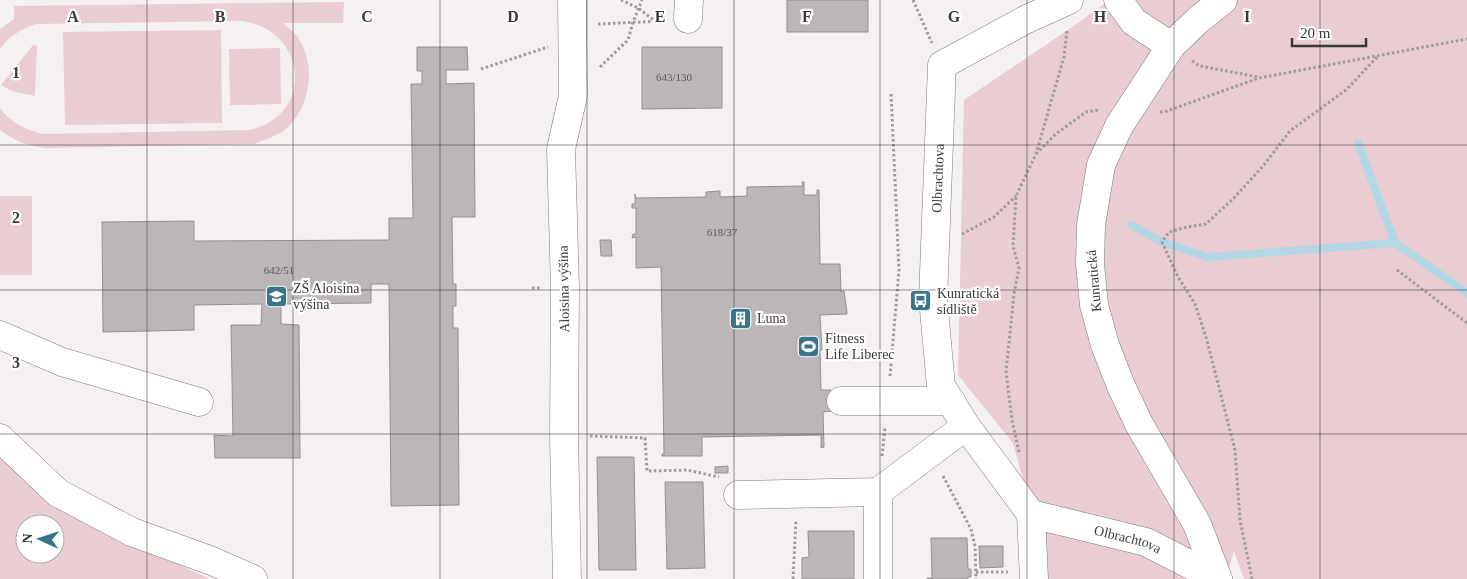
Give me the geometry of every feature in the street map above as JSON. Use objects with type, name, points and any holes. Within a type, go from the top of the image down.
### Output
[{"type":"street","points":[[942,65],[1027,19],[1069,0]]},
{"type":"street","points":[[1118,0],[1134,22],[1170,46]]},
{"type":"street","name":"Kunratická","points":[[1218,579],[1197,524],[1138,424],[1121,386],[1105,345],[1094,306],[1090,264],[1095,195],[1101,165],[1110,143],[1129,107],[1170,46],[1223,0]]},
{"type":"street","name":"Aloisina výšina","points":[[567,579],[564,435],[565,288],[561,149],[573,96],[572,22]]},
{"type":"street","name":"Olbrachtova","points":[[942,65],[933,298],[941,386],[966,426],[1031,514],[1146,542],[1218,579]]},
{"type":"street","points":[[0,335],[62,362],[199,402]]},
{"type":"street","points":[[841,401],[951,401]]},
{"type":"street","points":[[738,495],[878,492],[966,426]]},
{"type":"street","points":[[0,438],[58,493],[132,532],[212,561],[253,579]]},
{"type":"street","points":[[878,492],[878,579]]},
{"type":"street","points":[[1031,514],[1034,576]]},
{"type":"path","points":[[621,0],[638,8],[656,21]]},
{"type":"path","points":[[573,96],[593,84],[601,66],[628,40],[642,0]]},
{"type":"path","points":[[913,0],[942,65]]},
{"type":"path","points":[[481,69],[572,22],[656,21],[688,10]]},
{"type":"path","points":[[934,245],[971,230],[994,217],[1016,196],[1036,154],[1064,57],[1067,28]]},
{"type":"path","points":[[1036,154],[1057,133],[1086,112],[1129,107],[1153,113],[1167,111],[1258,78],[1467,39]]},
{"type":"path","points":[[1170,46],[1200,66],[1258,78]]},
{"type":"path","points":[[1252,579],[1240,520],[1234,450],[1208,346],[1195,304],[1178,277],[1162,242],[1168,232],[1187,226],[1206,224],[1245,186],[1290,131],[1346,90],[1379,56]]},
{"type":"path","points":[[878,492],[899,270],[891,92]]},
{"type":"path","points":[[1016,196],[1013,246],[1019,268],[1014,294],[1006,372],[1012,420],[1020,458]]},
{"type":"path","points":[[1397,270],[1467,323]]},
{"type":"path","points":[[564,435],[646,438],[647,471],[687,470],[723,478],[738,495]]},
{"type":"path","points":[[931,453],[971,528],[975,546],[976,579]]},
{"type":"path","points":[[793,579],[797,494]]},
{"type":"path","points":[[976,572],[1034,576]]},
{"type":"shaded area","points":[[1109,0],[1467,0],[1467,579],[1244,579],[1234,551],[1226,579],[1048,579],[1047,568],[1013,443],[958,375],[964,100]]},
{"type":"shaded area","points":[[344,2],[343,23],[283,23],[297,36],[307,59],[309,72],[306,97],[301,109],[286,129],[275,136],[254,144],[46,148],[22,142],[0,130],[0,108],[18,125],[42,134],[249,130],[270,122],[285,108],[293,91],[295,73],[290,55],[280,39],[263,27],[241,21],[36,24],[25,28],[7,40],[0,49],[0,29],[14,19],[14,6]]},
{"type":"shaded area","points":[[221,30],[222,123],[65,125],[63,32]]},
{"type":"shaded area","points":[[33,45],[37,46],[35,96],[12,91],[1,85]]},
{"type":"shaded area","points":[[280,48],[281,104],[230,105],[229,49]]},
{"type":"shaded area","points":[[0,196],[32,196],[32,275],[0,275]]},
{"type":"shaded area","points":[[0,453],[46,500],[209,579],[0,579]]},
{"type":"building","points":[[787,0],[868,0],[868,32],[787,32]]},
{"type":"building","points":[[417,47],[467,47],[468,70],[446,70],[446,84],[474,83],[475,217],[452,217],[453,284],[456,284],[453,328],[458,328],[459,505],[391,506],[389,284],[371,284],[371,303],[281,304],[281,324],[299,325],[300,458],[215,458],[214,435],[233,436],[231,325],[261,325],[262,304],[194,305],[194,330],[103,332],[102,222],[194,221],[194,241],[389,240],[389,218],[413,218],[411,84],[422,84],[422,71],[417,71]]},
{"type":"building","points":[[642,47],[722,47],[722,108],[642,109]]},
{"type":"building","name":"Luna","points":[[802,182],[804,182],[804,195],[817,195],[817,190],[819,190],[820,264],[840,264],[841,292],[844,291],[847,312],[847,314],[820,315],[822,350],[820,350],[821,390],[831,390],[832,411],[823,412],[824,447],[821,448],[821,435],[702,437],[702,456],[662,456],[664,454],[661,267],[636,268],[636,237],[632,238],[633,234],[636,234],[636,208],[632,208],[632,204],[635,204],[635,194],[636,198],[706,197],[706,192],[720,191],[720,197],[747,196],[747,187],[803,186]]},
{"type":"building","points":[[600,240],[611,240],[612,256],[601,256]]},
{"type":"building","points":[[597,457],[634,457],[636,570],[599,570]]},
{"type":"building","points":[[728,466],[728,473],[715,473],[715,467]]},
{"type":"building","points":[[665,482],[703,482],[705,568],[667,569]]},
{"type":"building","points":[[808,531],[854,531],[854,579],[802,579],[802,558],[809,557]]},
{"type":"building","points":[[931,538],[967,538],[968,569],[971,569],[971,577],[968,577],[968,579],[927,579],[932,578]]},
{"type":"building","points":[[979,546],[1003,546],[1003,567],[980,568]]},
{"type":"waterway","points":[[1358,143],[1395,243]]},
{"type":"waterway","points":[[1131,225],[1162,242],[1207,257],[1395,243],[1467,293]]},
{"type":"place","name":"ZŠ Aloisina výšina","points":[[277,296]]},
{"type":"place","name":"Kunratická sídliště","points":[[921,301]]},
{"type":"place","name":"Luna","points":[[741,318]]},
{"type":"place","name":"Fitness Life Liberec","points":[[809,346]]}]
